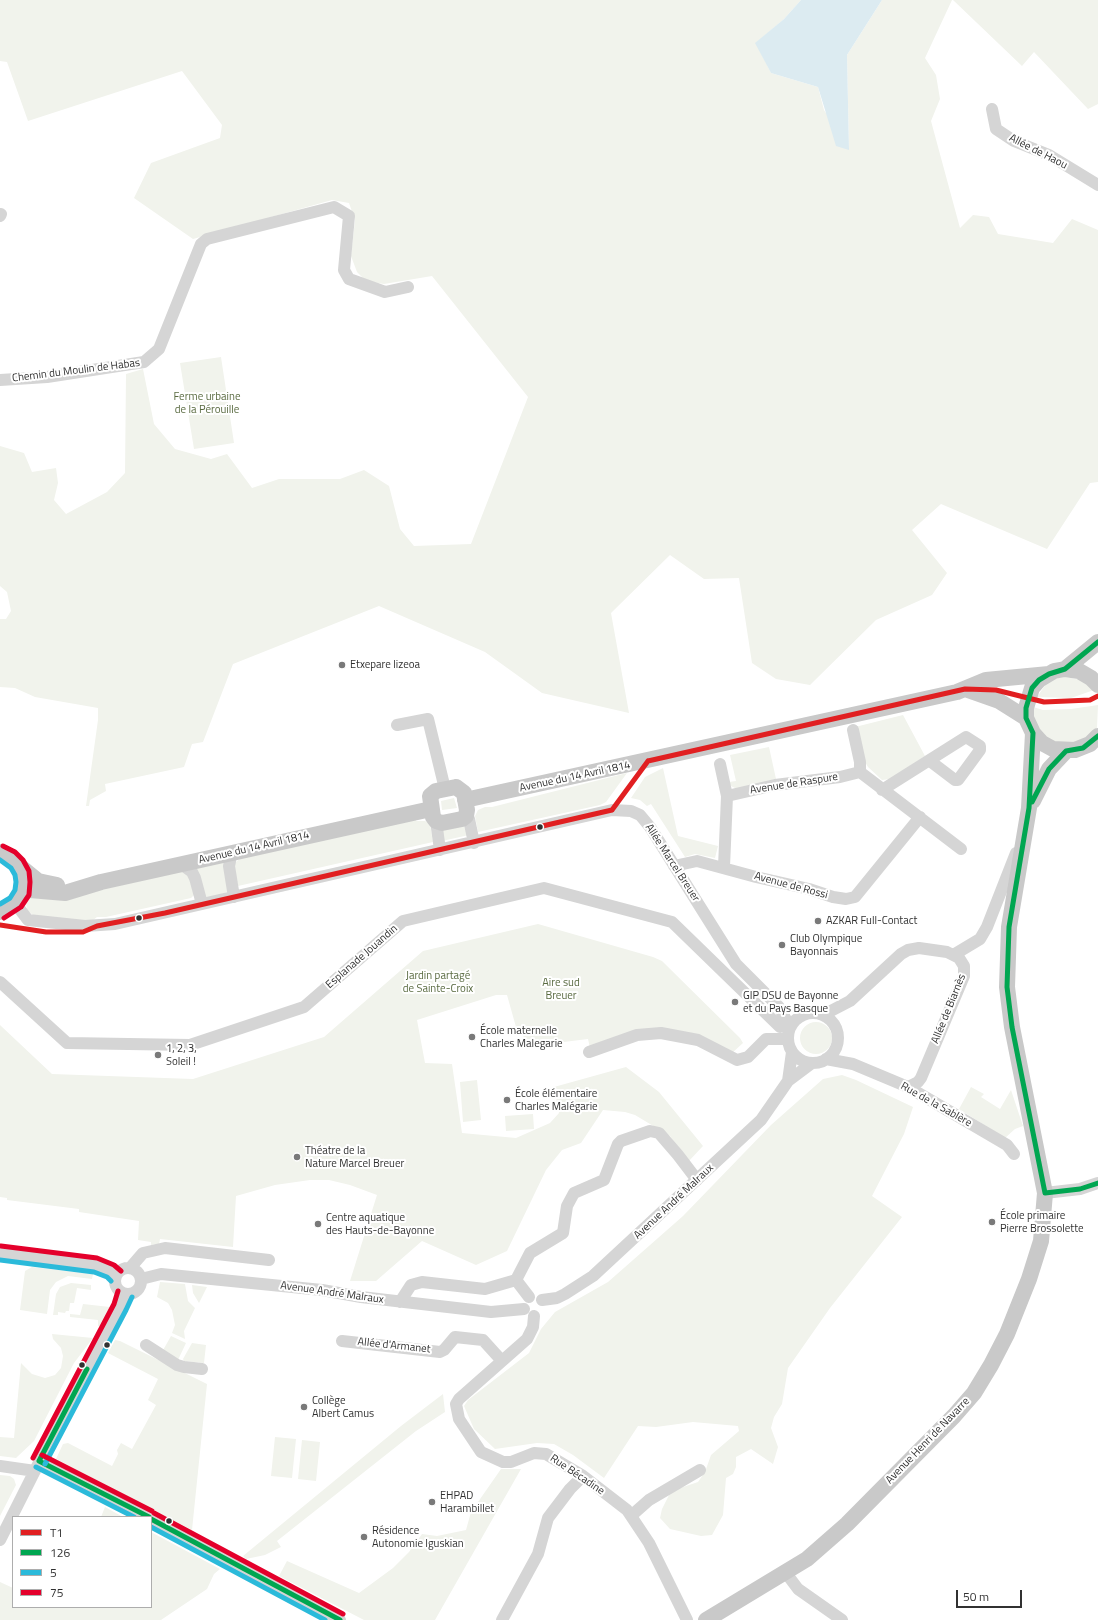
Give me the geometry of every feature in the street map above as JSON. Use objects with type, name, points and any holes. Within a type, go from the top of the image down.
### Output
[{"type":"main road","points":[[1065,670],[1098,642]]},
{"type":"main road","points":[[1065,670],[1079,671],[1091,678],[1098,685]]},
{"type":"main road","name":"Avenue du 14 Avril 1814","points":[[18,898],[30,890],[65,893],[101,882],[232,852],[434,815],[442,823],[462,819],[466,808],[965,689],[986,680],[1049,674],[1065,670]]},
{"type":"main road","points":[[1049,674],[1039,680],[1032,688],[1027,699],[1026,718],[1033,733],[1042,743],[1053,749],[1066,751],[1079,749],[1095,742]]},
{"type":"main road","points":[[965,689],[999,701],[1026,718]]},
{"type":"main road","name":"Avenue Henri de Navarre","points":[[706,1620],[786,1573],[807,1559],[833,1538],[954,1416],[974,1393],[990,1367],[1007,1334],[1029,1280],[1040,1241],[1045,1193],[1012,1027],[1007,986],[1009,927],[1029,808],[1033,733]]},
{"type":"main road","name":"Avenue Henri de Navarre","points":[[1029,808],[1049,770],[1066,751]]},
{"type":"main road","points":[[434,815],[430,796],[436,791],[445,789],[456,787],[464,793],[466,808]]},
{"type":"main road","name":"Avenue du 14 Avril 1814","points":[[0,852],[11,858],[38,881],[51,885],[101,882]]},
{"type":"main road","points":[[0,912],[18,898],[23,882],[22,873],[17,864]]},
{"type":"street","name":"Allée de Haou","points":[[992,109],[996,129],[1014,141],[1049,155],[1098,184]]},
{"type":"street","name":"Chemin du Moulin de Habas","points":[[0,380],[40,378],[144,362],[159,349],[201,244],[207,239],[334,207],[349,216],[344,270],[349,279],[385,292],[408,287]]},
{"type":"street","points":[[397,725],[428,719],[445,789]]},
{"type":"street","points":[[854,730],[860,762],[860,772],[961,849]]},
{"type":"street","points":[[882,790],[930,761]]},
{"type":"street","points":[[720,764],[727,796],[724,867]]},
{"type":"street","name":"Avenue de Raspure","points":[[727,796],[775,785],[840,777],[860,772]]},
{"type":"street","points":[[466,808],[474,842]]},
{"type":"street","name":"Allée Marcel Breuer","points":[[18,898],[28,920],[97,926],[234,897],[612,810],[631,811],[640,815],[647,823],[736,964],[779,1007],[804,1015]]},
{"type":"street","points":[[434,815],[440,850]]},
{"type":"street","name":"Avenue de Rossi","points":[[674,866],[697,861],[724,867],[756,877],[809,889],[833,897],[846,899],[859,894],[920,817]]},
{"type":"street","points":[[823,1016],[850,1002],[901,954],[908,950],[919,948],[955,954],[974,944],[980,939],[987,927],[1025,828]]},
{"type":"street","points":[[232,852],[229,866],[234,897]]},
{"type":"street","points":[[181,864],[192,872],[202,904]]},
{"type":"street","name":"Esplanade Jouandin","points":[[0,982],[67,1043],[190,1046],[304,1007],[403,920],[544,888],[672,922],[786,1031]]},
{"type":"street","name":"Allée de Biarnès","points":[[908,1087],[918,1082],[921,1078],[964,976],[965,971],[963,962],[955,954]]},
{"type":"street","points":[[786,1031],[792,1052],[804,1062],[812,1063],[826,1060],[836,1048],[837,1036],[842,1016],[850,1002]]},
{"type":"street","name":"Allée Marcel Breuer","points":[[779,1007],[786,1031]]},
{"type":"street","points":[[589,1052],[637,1035],[661,1033],[698,1040],[737,1060],[748,1057],[766,1039],[786,1031],[796,1020],[804,1015],[813,1013],[829,1019],[853,1064]]},
{"type":"street","name":"Avenue André Malraux","points":[[788,1081],[792,1052]]},
{"type":"street","name":"Rue de la Sablère","points":[[826,1060],[853,1064],[908,1087],[1007,1145],[1014,1154]]},
{"type":"street","name":"Avenue André Malraux","points":[[543,1304],[593,1276],[761,1120],[788,1081],[812,1063]]},
{"type":"street","points":[[400,1302],[406,1291],[416,1282],[485,1289],[516,1280],[530,1253],[563,1233],[567,1206],[574,1193],[604,1180],[618,1144],[621,1141],[650,1131],[659,1133],[697,1180]]},
{"type":"street","points":[[1045,1193],[1080,1189],[1098,1183]]},
{"type":"street","points":[[130,1268],[137,1257],[143,1253],[165,1248],[269,1260]]},
{"type":"street","points":[[0,1253],[96,1264],[111,1271],[116,1276]]},
{"type":"street","points":[[130,1268],[137,1271],[142,1279],[141,1285],[136,1292],[125,1294],[118,1289],[115,1281],[116,1276],[121,1270],[130,1268]]},
{"type":"street","name":"Avenue André Malraux","points":[[142,1279],[161,1274],[322,1290],[400,1302],[491,1312],[524,1309]]},
{"type":"street","points":[[516,1280],[529,1297]]},
{"type":"street","points":[[0,1540],[117,1313],[125,1294]]},
{"type":"street","points":[[534,1296],[543,1304],[541,1313],[534,1316],[528,1314],[524,1309],[524,1303],[529,1297],[534,1296]]},
{"type":"street","name":"Rue Bécadine","points":[[534,1316],[533,1327],[527,1339],[459,1399],[456,1404],[459,1419],[481,1452],[503,1462],[511,1462],[534,1453],[546,1454],[583,1476],[632,1515],[649,1542],[688,1620]]},
{"type":"street","name":"Allée d'Armanet","points":[[342,1341],[440,1352],[444,1350],[456,1337],[483,1340],[502,1361]]},
{"type":"street","points":[[146,1345],[184,1368],[202,1369]]},
{"type":"street","points":[[0,1466],[37,1466],[146,1516]]},
{"type":"street","points":[[632,1515],[649,1500],[700,1470]]},
{"type":"street","points":[[502,1620],[538,1554],[548,1518],[570,1489],[583,1476]]},
{"type":"street","points":[[152,1520],[340,1620]]},
{"type":"street","points":[[786,1573],[798,1589],[842,1620]]},
{"type":"green space","points":[[0,0],[801,0],[784,19],[756,43],[771,73],[818,87],[824,110],[849,149],[847,55],[882,0],[952,0],[925,58],[936,75],[940,99],[931,121],[960,228],[973,215],[989,217],[998,234],[1053,243],[1072,219],[1098,230],[1098,482],[1090,483],[1047,549],[941,504],[912,530],[947,573],[932,595],[876,620],[810,685],[776,679],[752,663],[739,578],[704,579],[670,555],[611,613],[629,713],[542,693],[485,652],[379,606],[233,664],[203,742],[192,744],[184,767],[105,784],[106,791],[90,800],[89,806],[86,806],[98,720],[98,708],[35,697],[15,688],[0,687],[0,619],[6,619],[11,611],[7,592],[0,586],[0,446],[24,453],[32,472],[56,468],[58,483],[54,500],[66,514],[107,492],[125,473],[126,374],[143,369],[154,424],[175,449],[211,459],[227,454],[252,488],[279,479],[340,479],[364,470],[389,486],[400,529],[414,546],[471,544],[528,397],[432,276],[384,284],[366,281],[357,272],[351,256],[355,220],[349,203],[332,200],[193,239],[134,198],[151,163],[220,138],[222,125],[182,71],[28,121],[7,62],[0,61]]},
{"type":"green space","points":[[953,0],[1098,0],[1098,104],[1088,109],[1034,52],[1022,66]]},
{"type":"green space","name":"Ferme urbaine de la Pérouille","points":[[221,357],[234,443],[194,449],[180,363]]},
{"type":"green space","points":[[1064,677],[1082,680],[1094,690],[1071,698],[1037,697],[1046,684],[1054,679]]},
{"type":"green space","points":[[1098,705],[1097,728],[1092,735],[1076,744],[1055,742],[1042,734],[1033,716],[1033,707],[1043,710],[1071,709]]},
{"type":"green space","points":[[903,715],[925,756],[890,779],[882,780],[868,767],[862,757],[855,727]]},
{"type":"green space","points":[[769,747],[776,779],[737,789],[731,786],[729,782],[736,781],[730,755]]},
{"type":"green space","points":[[663,768],[678,836],[718,846],[715,858],[695,854],[685,857],[651,804],[647,806],[640,800],[631,798],[645,777]]},
{"type":"green space","points":[[627,773],[606,802],[600,805],[478,832],[475,816],[478,810],[485,807],[492,807]]},
{"type":"green space","points":[[454,798],[457,808],[442,810],[441,801]]},
{"type":"green space","points":[[416,818],[416,821],[425,821],[430,824],[433,842],[238,886],[233,865],[239,859]]},
{"type":"green space","points":[[463,824],[469,835],[442,841],[439,827]]},
{"type":"green space","points":[[225,859],[230,891],[207,899],[192,867]]},
{"type":"green space","points":[[181,869],[189,876],[194,895],[191,898],[106,917],[97,917],[92,921],[35,917],[27,910],[26,902],[31,898]]},
{"type":"green space","points":[[538,924],[653,957],[662,961],[740,1038],[743,1043],[731,1054],[678,1033],[590,1048],[588,1039],[531,1046],[516,1027],[507,995],[496,995],[417,1020],[425,1063],[452,1064],[462,1133],[516,1138],[550,1123],[559,1113],[554,1087],[626,1067],[659,1092],[703,1146],[688,1162],[670,1136],[635,1115],[625,1112],[603,1110],[581,1143],[562,1150],[546,1170],[507,1251],[476,1265],[422,1241],[376,1281],[350,1281],[377,1195],[350,1185],[329,1180],[310,1180],[275,1185],[236,1196],[233,1247],[160,1239],[159,1244],[151,1245],[151,1242],[138,1240],[139,1221],[79,1212],[79,1209],[7,1200],[7,1198],[0,1197],[0,1025],[52,1074],[193,1079],[324,1037],[423,951]]},
{"type":"green space","points":[[813,1022],[819,1022],[829,1029],[832,1038],[831,1044],[825,1051],[819,1054],[813,1054],[803,1047],[800,1041],[800,1035],[807,1025]]},
{"type":"green space","points":[[842,1075],[913,1107],[904,1134],[872,1196],[902,1217],[830,1308],[788,1368],[782,1404],[774,1417],[771,1428],[778,1447],[773,1464],[751,1449],[736,1457],[736,1467],[733,1474],[726,1478],[723,1515],[712,1535],[701,1536],[670,1529],[660,1518],[662,1509],[669,1495],[680,1488],[698,1482],[705,1472],[711,1455],[739,1431],[738,1426],[693,1422],[656,1427],[638,1426],[604,1478],[573,1455],[554,1444],[537,1443],[495,1449],[474,1429],[464,1406],[468,1400],[529,1353],[541,1329],[555,1312],[608,1282],[683,1216],[771,1125],[823,1079]]},
{"type":"green space","points":[[477,1080],[481,1120],[463,1122],[460,1082]]},
{"type":"green space","points":[[971,1087],[984,1094],[981,1097],[1000,1109],[1011,1090],[1023,1126],[1015,1129],[1005,1138],[959,1109]]},
{"type":"green space","points":[[533,1114],[534,1129],[506,1131],[505,1116]]},
{"type":"green space","points":[[32,1267],[93,1274],[92,1279],[68,1276],[56,1282],[50,1290],[47,1314],[20,1310],[25,1271]]},
{"type":"green space","points":[[160,1282],[185,1284],[188,1301],[195,1308],[184,1331],[185,1339],[172,1333],[175,1325],[172,1310],[168,1303],[157,1297]]},
{"type":"green space","points":[[71,1283],[91,1285],[91,1290],[77,1288],[74,1303],[70,1303],[69,1311],[66,1311],[65,1313],[58,1312],[58,1315],[53,1315],[56,1294],[60,1287]]},
{"type":"green space","points":[[192,1285],[207,1287],[199,1303],[193,1293]]},
{"type":"green space","points":[[83,1304],[110,1307],[102,1326],[98,1326],[98,1320],[70,1317],[70,1314],[80,1315]]},
{"type":"green space","points":[[52,1334],[93,1338],[74,1363],[34,1441],[16,1458],[0,1456],[0,1437],[14,1438],[21,1363],[32,1374],[45,1378],[55,1375],[61,1368],[63,1356],[61,1348],[53,1339]]},
{"type":"green space","points":[[171,1336],[186,1343],[178,1360],[162,1352]]},
{"type":"green space","points":[[115,1340],[120,1341],[207,1384],[192,1530],[56,1459],[63,1444],[68,1443],[112,1466],[118,1454],[117,1450],[121,1443],[132,1449],[156,1405],[148,1400],[158,1379],[108,1353]]},
{"type":"green space","points":[[192,1343],[206,1345],[204,1363],[184,1361],[183,1359]]},
{"type":"green space","points":[[443,1394],[445,1412],[416,1431],[277,1541],[281,1547],[265,1555],[246,1559],[243,1556],[401,1426]]},
{"type":"green space","points":[[275,1437],[296,1439],[292,1478],[271,1476]]},
{"type":"green space","points":[[302,1440],[320,1442],[316,1481],[298,1479]]},
{"type":"green space","points":[[501,1469],[521,1469],[435,1620],[364,1620],[279,1576],[287,1561],[359,1593],[393,1568],[409,1552],[422,1534],[437,1536],[466,1530],[471,1512]]},
{"type":"green space","points":[[0,1475],[10,1476],[14,1479],[16,1485],[0,1516]]},
{"type":"green space","points":[[105,1507],[121,1516],[101,1516]]},
{"type":"green space","points":[[152,1533],[220,1569],[214,1574],[207,1589],[161,1620],[0,1620],[0,1582],[12,1588],[12,1608],[152,1608]]},
{"type":"shaded area","points":[[801,0],[882,0],[847,55],[849,150],[836,146],[818,87],[771,73],[755,43],[784,19]]},
{"type":"transit line","name":"126","points":[[1045,1193],[1012,1027],[1007,987],[1009,927],[1029,808],[1033,733],[1026,718],[1026,708],[1032,688],[1039,680],[1049,674],[1065,669],[1098,642]]},
{"type":"transit line","name":"T1","points":[[648,761],[965,689],[996,690],[1044,702],[1090,700],[1098,696]]},
{"type":"transit line","name":"126","points":[[1032,802],[1049,769],[1066,751],[1083,748],[1098,736]]},
{"type":"transit line","name":"T1","points":[[612,810],[648,761]]},
{"type":"transit line","name":"T1","points":[[0,925],[46,932],[83,932],[97,926],[165,913],[612,810]]},
{"type":"transit line","name":"75","points":[[3,846],[15,852],[23,860],[29,871],[30,882],[29,895],[21,907],[4,918]]},
{"type":"transit line","name":"5","points":[[0,860],[11,868],[15,875],[16,882],[15,890],[10,898],[0,904]]},
{"type":"transit line","name":"126","points":[[1045,1193],[1080,1189],[1098,1183]]},
{"type":"transit line","name":"75","points":[[1,1246],[97,1258],[114,1265],[121,1271]]},
{"type":"transit line","name":"5","points":[[0,1260],[94,1272],[107,1277],[111,1281]]},
{"type":"transit line","name":"75","points":[[33,1458],[114,1304],[118,1291]]},
{"type":"transit line","name":"5","points":[[45,1464],[132,1297]]},
{"type":"transit line","name":"126","points":[[39,1461],[87,1369]]},
{"type":"transit line","name":"75","points":[[42,1455],[152,1511]]},
{"type":"transit line","name":"126","points":[[39,1461],[147,1516]]},
{"type":"transit line","name":"5","points":[[36,1467],[132,1516]]},
{"type":"transit line","name":"75","points":[[154,1513],[343,1614]]},
{"type":"transit line","name":"126","points":[[152,1520],[340,1620]]},
{"type":"transit line","name":"5","points":[[152,1528],[325,1620]]},
{"type":"place","name":"Etxepare lizeoa","points":[[342,665]]},
{"type":"place","name":"AZKAR Full-Contact","points":[[818,921]]},
{"type":"place","name":"Club Olympique Bayonnais","points":[[782,945]]},
{"type":"place","name":"GIP DSU de Bayonne et du Pays Basque","points":[[735,1002]]},
{"type":"place","name":"École maternelle Charles Malegarie","points":[[472,1037]]},
{"type":"place","name":"1, 2, 3, Soleil !","points":[[158,1055]]},
{"type":"place","name":"École élémentaire Charles Malégarie","points":[[507,1100]]},
{"type":"place","name":"Théatre de la Nature Marcel Breuer","points":[[297,1157]]},
{"type":"place","name":"École primaire Pierre Brossolette","points":[[992,1222]]},
{"type":"place","name":"Centre aquatique des Hauts-de-Bayonne","points":[[318,1224]]},
{"type":"place","name":"Collège Albert Camus","points":[[304,1407]]},
{"type":"place","name":"EHPAD Harambillet","points":[[432,1502]]},
{"type":"place","name":"Résidence Autonomie Iguskian","points":[[364,1537]]},
{"type":"park label","name":"Jardin partagé de Sainte-Croix","points":[[438,982]]},
{"type":"park label","name":"Aire sud Breuer","points":[[561,989]]}]
